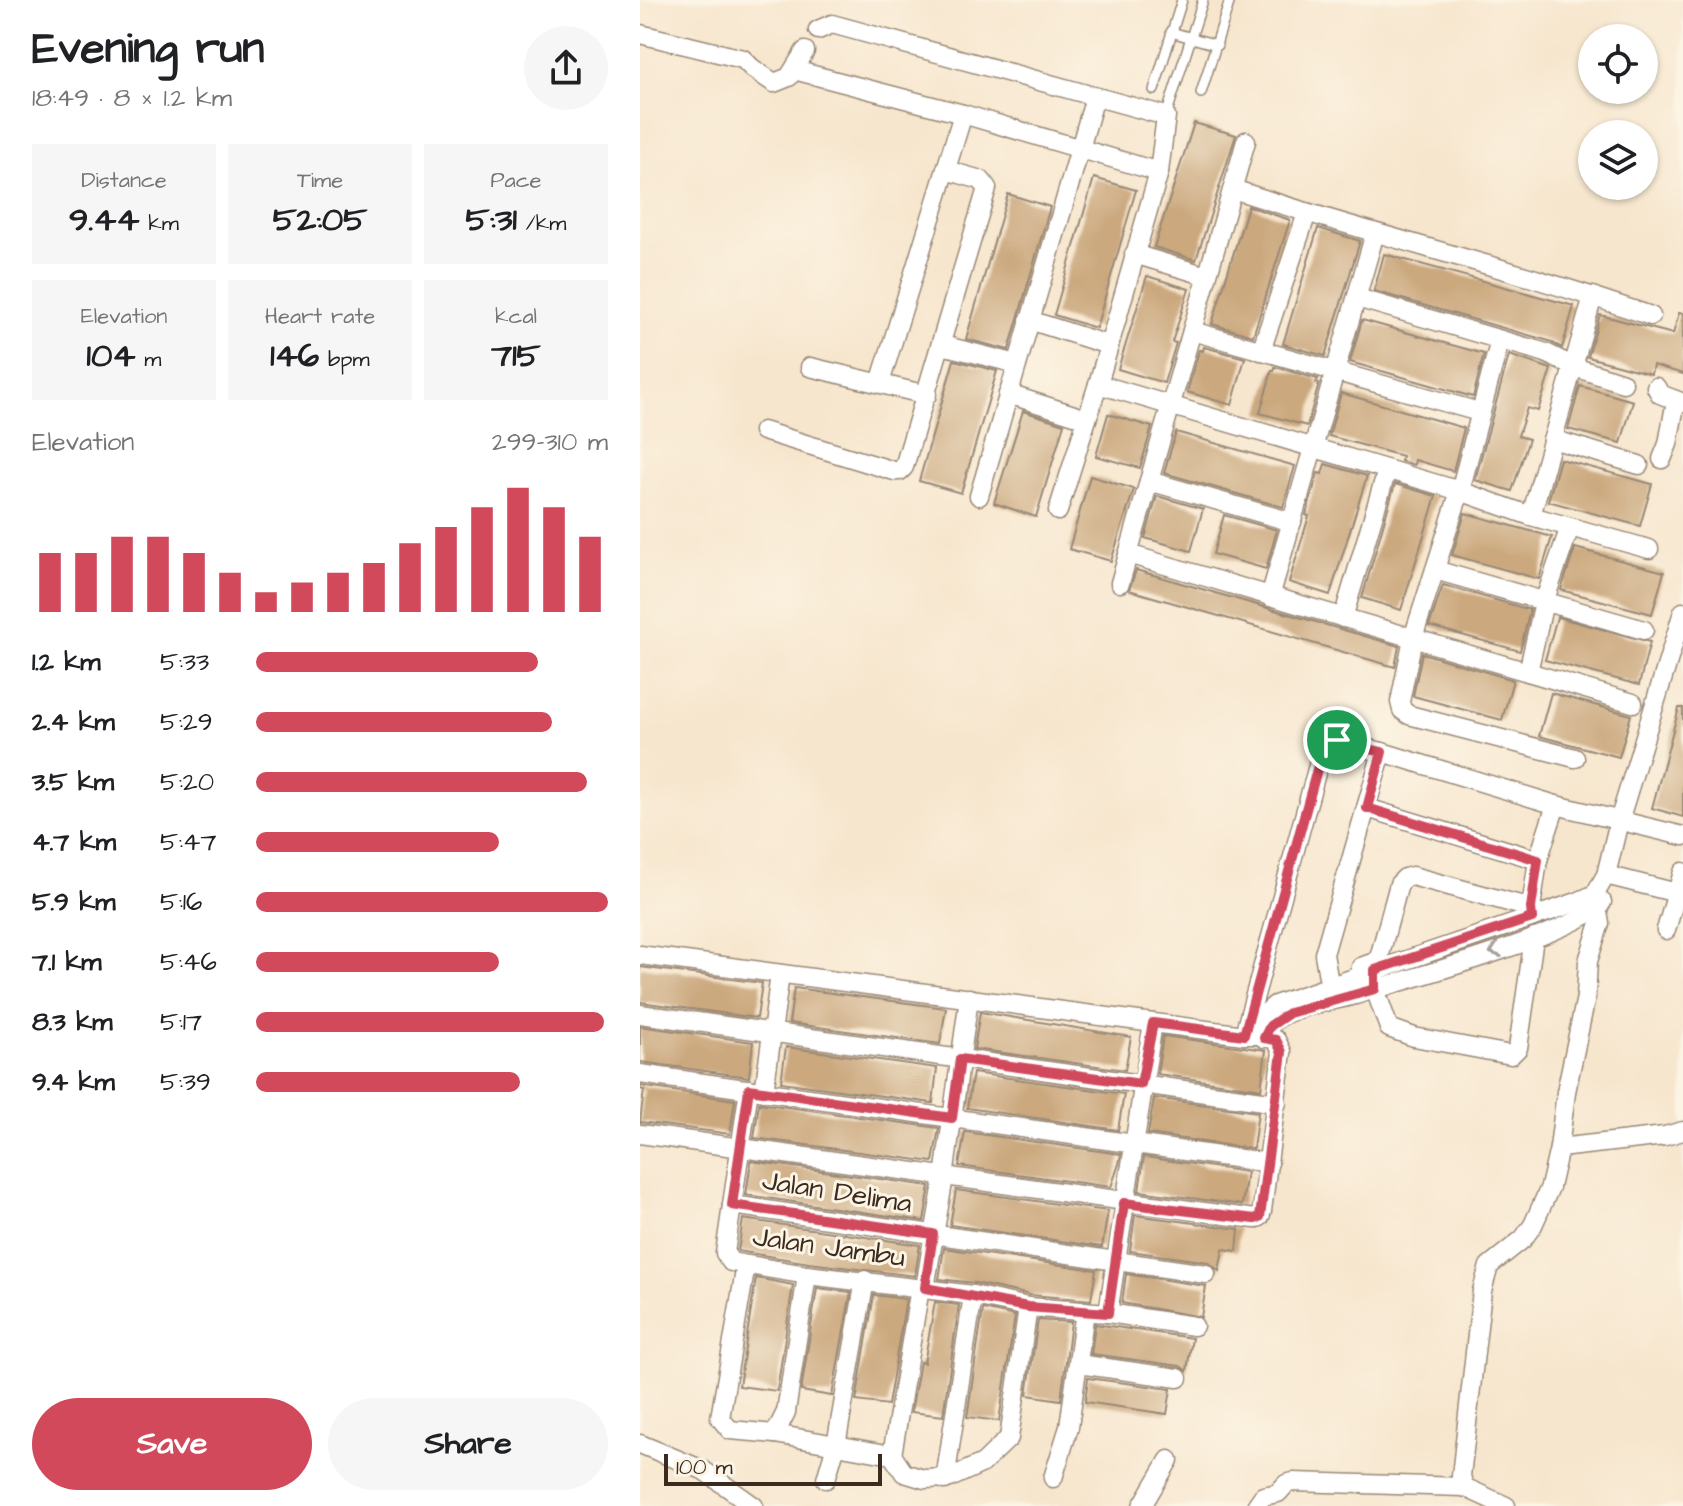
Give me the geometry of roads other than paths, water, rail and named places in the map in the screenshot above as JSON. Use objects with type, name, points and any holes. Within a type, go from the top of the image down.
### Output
[{"type":"street","points":[[818,30],[832,24],[1166,116],[1159,172],[1058,511]]},
{"type":"street","points":[[640,34],[743,59],[774,83],[789,77],[805,51]]},
{"type":"street","points":[[794,70],[963,114],[1159,172]]},
{"type":"street","points":[[979,496],[1095,97]]},
{"type":"street","points":[[880,383],[963,114]]},
{"type":"street","points":[[1120,583],[1246,141]]},
{"type":"street","points":[[763,431],[900,471],[908,460],[987,188],[981,180],[946,170]]},
{"type":"street","points":[[1233,189],[1651,316]]},
{"type":"street","points":[[1261,351],[1307,213]]},
{"type":"street","points":[[1270,597],[1375,233]]},
{"type":"street","points":[[1134,254],[1207,276]]},
{"type":"street","points":[[1531,516],[1593,296]]},
{"type":"street","points":[[1357,298],[1546,353],[1574,367],[1623,383]]},
{"type":"street","points":[[1029,320],[1108,345]]},
{"type":"street","points":[[1192,331],[1479,412]]},
{"type":"street","points":[[1500,340],[1460,491],[1413,638],[1400,702],[1402,710],[1409,715],[1575,758]]},
{"type":"street","points":[[942,345],[1017,364]]},
{"type":"street","points":[[810,367],[927,395]]},
{"type":"street","points":[[1098,384],[1649,549]]},
{"type":"street","points":[[1008,394],[1087,419]]},
{"type":"street","points":[[1662,459],[1681,398]]},
{"type":"street","points":[[1552,439],[1639,465]]},
{"type":"street","points":[[1343,618],[1387,470]]},
{"type":"street","points":[[1149,481],[1292,522]]},
{"type":"street","points":[[1528,672],[1544,602],[1570,527]]},
{"type":"street","points":[[1128,554],[1633,703]]},
{"type":"street","points":[[1435,570],[1644,630]]},
{"type":"street","points":[[1255,998],[1328,977],[1373,974],[1534,938],[1596,901],[1610,877],[1681,641],[1683,612]]},
{"type":"street","points":[[1255,1036],[1255,998],[1324,744],[1337,740],[1556,805],[1683,836]]},
{"type":"street","points":[[1328,977],[1324,954],[1382,752]]},
{"type":"street","points":[[1531,913],[1538,860],[1556,805]]},
{"type":"street","points":[[1367,808],[1538,860]]},
{"type":"street","points":[[1666,930],[1683,872]]},
{"type":"street","points":[[1531,913],[1412,876],[1405,878],[1399,884],[1373,974],[1389,1028],[1400,1034],[1511,1055],[1518,1048],[1534,938]]},
{"type":"street","points":[[1610,877],[1677,893]]},
{"type":"street","points":[[1255,1036],[1289,1013],[1373,974],[1531,913],[1596,901]]},
{"type":"street","points":[[1464,1487],[1461,1476],[1485,1278],[1489,1266],[1523,1239],[1533,1225],[1550,1187],[1586,997],[1588,961],[1600,923],[1596,901]]},
{"type":"street","points":[[640,955],[1255,1036],[1276,1040],[1282,1052],[1262,1211],[1260,1217],[1255,1219],[640,1134]]},
{"type":"street","points":[[732,1205],[740,1149],[771,1032],[780,974]]},
{"type":"street","points":[[969,998],[944,1177],[892,1455],[904,1473],[924,1479],[945,1480],[983,1463],[1009,1438],[1028,1307]]},
{"type":"street","points":[[640,1014],[1277,1103]]},
{"type":"street","points":[[1108,1313],[1141,1084],[1153,1023]]},
{"type":"street","points":[[640,1074],[1269,1163]]},
{"type":"street","points":[[1559,1148],[1665,1136],[1683,1131]]},
{"type":"street","name":"Jalan Delima","points":[[732,1205],[1206,1274]]},
{"type":"street","name":"Jalan Jambu","points":[[732,1205],[725,1253],[727,1258],[746,1265],[973,1295],[1028,1307],[1108,1313],[1194,1326]]},
{"type":"street","points":[[746,1265],[720,1418],[730,1430],[775,1434],[892,1455]]},
{"type":"street","points":[[775,1434],[786,1412],[807,1275]]},
{"type":"street","points":[[826,1479],[836,1445],[865,1280]]},
{"type":"street","points":[[945,1480],[973,1295]]},
{"type":"street","points":[[1053,1478],[1066,1442],[1085,1311]]},
{"type":"street","points":[[1078,1364],[1178,1378]]},
{"type":"street","points":[[640,1444],[703,1470],[754,1506]]},
{"type":"street","points":[[1142,1506],[1169,1460]]},
{"type":"street","points":[[1256,1506],[1263,1496],[1278,1493],[1286,1484],[1293,1482],[1464,1487],[1506,1506]]},
{"type":"lane","points":[[1154,90],[1182,0]]},
{"type":"lane","points":[[1166,116],[1203,0]]},
{"type":"lane","points":[[1201,93],[1230,0]]},
{"type":"lane","points":[[1171,32],[1217,45]]}]
